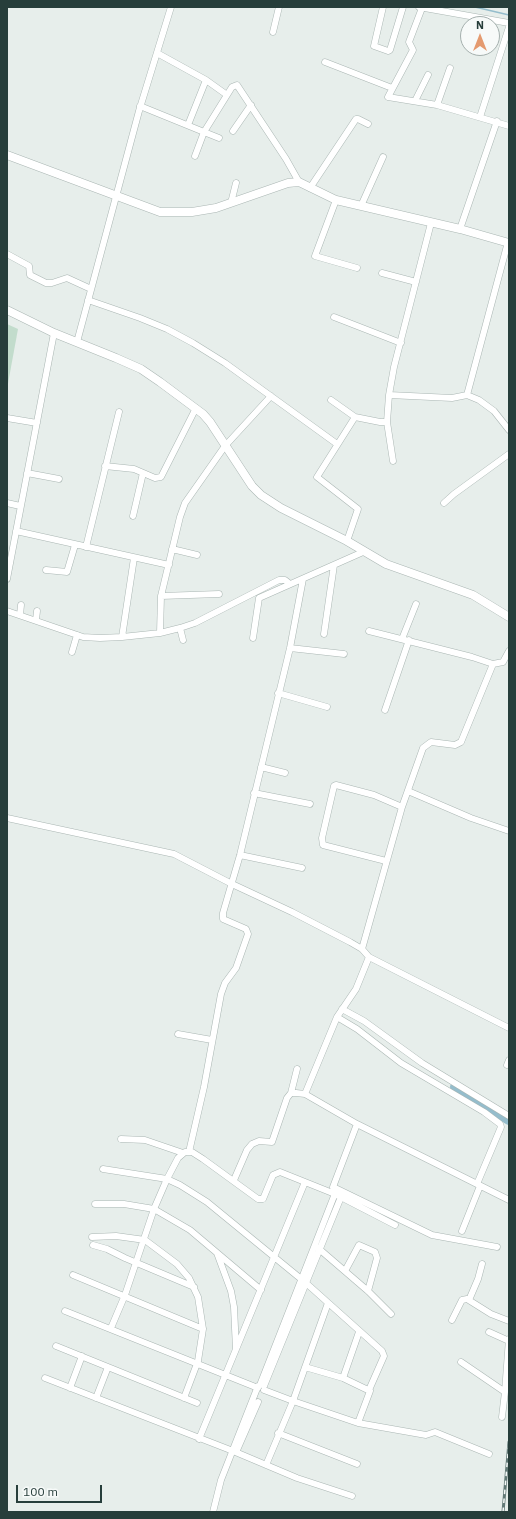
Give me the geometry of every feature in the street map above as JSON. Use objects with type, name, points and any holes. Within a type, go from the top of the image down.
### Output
[{"type":"street","points":[[77,342],[140,106],[171,7]]},
{"type":"street","points":[[273,32],[279,7]]},
{"type":"street","points":[[383,7],[374,46],[388,51],[391,46],[403,7]]},
{"type":"street","points":[[509,24],[421,7],[410,42],[413,50],[392,88],[389,97],[437,105],[497,121],[509,126]]},
{"type":"street","points":[[480,117],[509,27]]},
{"type":"street","points":[[156,53],[206,80],[227,94]]},
{"type":"street","points":[[325,62],[392,88]]},
{"type":"street","points":[[437,105],[450,68]]},
{"type":"street","points":[[415,101],[428,76]]},
{"type":"street","points":[[188,126],[206,80]]},
{"type":"street","points":[[195,156],[204,132],[227,94],[232,87],[237,85],[299,182],[336,200],[460,229],[509,243],[467,395]]},
{"type":"street","points":[[234,131],[251,105]]},
{"type":"street","points":[[140,106],[219,138]]},
{"type":"street","points":[[310,188],[356,119],[368,124]]},
{"type":"street","points":[[460,229],[497,121]]},
{"type":"street","points":[[7,155],[155,210],[173,213],[205,210],[232,203],[288,183],[299,182]]},
{"type":"street","points":[[361,206],[383,156]]},
{"type":"street","points":[[232,203],[236,183]]},
{"type":"street","points":[[336,200],[315,256],[357,268]]},
{"type":"street","points":[[393,461],[384,422],[401,343],[431,222]]},
{"type":"street","points":[[7,254],[29,266],[30,275],[46,283],[52,283],[67,278],[91,289]]},
{"type":"street","points":[[382,273],[416,282]]},
{"type":"street","points":[[88,300],[132,315],[176,333],[216,357],[337,444]]},
{"type":"street","points":[[7,310],[54,333],[140,369],[196,408],[210,422],[248,480],[261,495],[281,508],[386,564],[473,594],[509,617]]},
{"type":"street","points":[[334,316],[401,343]]},
{"type":"street","points":[[7,579],[9,559],[16,531],[54,333]]},
{"type":"street","points":[[389,395],[452,398],[467,395],[479,400],[494,411],[509,430]]},
{"type":"street","points":[[160,633],[161,596],[172,549],[185,504],[225,446],[271,396]]},
{"type":"street","points":[[331,400],[355,417],[384,422]]},
{"type":"street","points":[[105,466],[134,469],[155,478],[161,477],[196,408]]},
{"type":"street","points":[[86,547],[119,412]]},
{"type":"street","points":[[349,543],[358,509],[317,477],[355,417]]},
{"type":"street","points":[[7,418],[37,423]]},
{"type":"street","points":[[444,504],[454,494],[509,454]]},
{"type":"street","points":[[27,473],[59,479]]},
{"type":"street","points":[[133,516],[143,473]]},
{"type":"street","points":[[7,503],[20,506]]},
{"type":"street","points":[[16,531],[168,565]]},
{"type":"street","points":[[46,570],[67,572],[75,545]]},
{"type":"street","points":[[172,549],[197,555]]},
{"type":"street","points":[[254,638],[258,599],[288,582],[303,579],[361,551]]},
{"type":"street","points":[[122,637],[134,558]]},
{"type":"street","points":[[324,634],[334,565]]},
{"type":"street","points":[[111,1328],[145,1240],[154,1209],[167,1179],[186,1152],[204,1087],[220,996],[227,980],[239,962],[248,934],[246,929],[226,921],[223,917],[290,648],[303,579]]},
{"type":"street","points":[[7,611],[36,620],[76,640],[160,633],[181,633],[195,623],[279,580],[288,582]]},
{"type":"street","points":[[161,596],[219,594]]},
{"type":"street","points":[[402,639],[416,604]]},
{"type":"street","points":[[20,615],[21,605]]},
{"type":"street","points":[[36,620],[37,611]]},
{"type":"street","points":[[369,631],[409,640],[493,664],[504,662],[509,651]]},
{"type":"street","points":[[72,652],[76,640]]},
{"type":"street","points":[[385,710],[409,640]]},
{"type":"street","points":[[290,648],[344,654]]},
{"type":"street","points":[[362,950],[402,807],[420,755],[426,744],[436,741],[455,745],[461,742],[493,664]]},
{"type":"street","points":[[278,693],[327,707]]},
{"type":"street","points":[[261,767],[285,773]]},
{"type":"street","points":[[386,861],[323,845],[322,838],[334,786],[336,785],[374,795],[402,807]]},
{"type":"street","points":[[408,791],[471,818],[509,831]]},
{"type":"street","points":[[254,793],[310,804]]},
{"type":"street","points":[[7,818],[169,852],[292,912],[362,950],[369,957],[509,1028]]},
{"type":"street","points":[[239,857],[302,868]]},
{"type":"street","points":[[305,1094],[337,1017],[356,989],[369,957]]},
{"type":"street","points":[[342,1010],[364,1021],[422,1062],[509,1116]]},
{"type":"street","points":[[337,1017],[357,1029],[401,1063],[484,1112],[500,1124],[501,1127],[462,1231]]},
{"type":"street","points":[[178,1034],[212,1040]]},
{"type":"street","points":[[234,1180],[247,1150],[252,1144],[258,1141],[272,1142],[285,1100],[291,1093],[297,1069]]},
{"type":"street","points":[[291,1093],[305,1094],[357,1124],[509,1200]]},
{"type":"street","points":[[213,1512],[221,1480],[231,1457],[248,1428],[261,1388],[304,1281],[357,1124]]},
{"type":"street","points":[[121,1139],[145,1140],[186,1152],[203,1159],[261,1200],[265,1196],[275,1173],[282,1173],[334,1191],[432,1235],[497,1247]]},
{"type":"street","points":[[103,1169],[167,1179],[180,1185],[207,1202],[304,1281],[384,1354],[369,1390],[371,1393],[358,1423]]},
{"type":"street","points":[[199,1439],[227,1375],[305,1182]]},
{"type":"street","points":[[334,1191],[341,1197],[395,1225]]},
{"type":"street","points":[[304,1281],[321,1250],[341,1197]]},
{"type":"street","points":[[95,1204],[124,1204],[154,1209],[190,1230],[261,1290]]},
{"type":"street","points":[[107,1249],[110,1236]]},
{"type":"street","points":[[92,1237],[110,1236],[145,1240],[180,1267],[194,1288],[198,1297],[203,1329],[196,1362],[184,1398]]},
{"type":"street","points":[[93,1245],[107,1249],[194,1288]]},
{"type":"street","points":[[344,1271],[359,1245],[375,1252],[377,1258],[368,1290]]},
{"type":"street","points":[[315,1246],[368,1290],[391,1314]]},
{"type":"street","points":[[216,1252],[231,1291],[234,1307],[236,1352]]},
{"type":"street","points":[[469,1300],[478,1279],[482,1264]]},
{"type":"street","points":[[73,1275],[125,1295],[203,1329]]},
{"type":"street","points":[[452,1320],[462,1300],[465,1299],[491,1314],[509,1321]]},
{"type":"street","points":[[266,1465],[278,1433],[293,1401],[328,1303]]},
{"type":"street","points":[[66,1311],[293,1401],[358,1423],[426,1435],[433,1432],[490,1454]]},
{"type":"street","points":[[343,1378],[359,1332]]},
{"type":"street","points":[[489,1332],[509,1340],[502,1417]]},
{"type":"street","points":[[56,1346],[197,1403]]},
{"type":"street","points":[[70,1388],[82,1356]]},
{"type":"street","points":[[461,1362],[505,1392]]},
{"type":"street","points":[[96,1398],[108,1367]]},
{"type":"street","points":[[305,1367],[343,1378],[369,1390]]},
{"type":"street","points":[[45,1378],[199,1439],[231,1457],[266,1465],[352,1496]]},
{"type":"street","points":[[278,1433],[357,1464]]},
{"type":"green space","points":[[7,324],[18,329],[7,389]]},
{"type":"waterway","points":[[475,7],[509,15]]},
{"type":"waterway","points":[[455,1087],[509,1120]]},
{"type":"railway","points":[[503,1512],[509,1442]]}]
